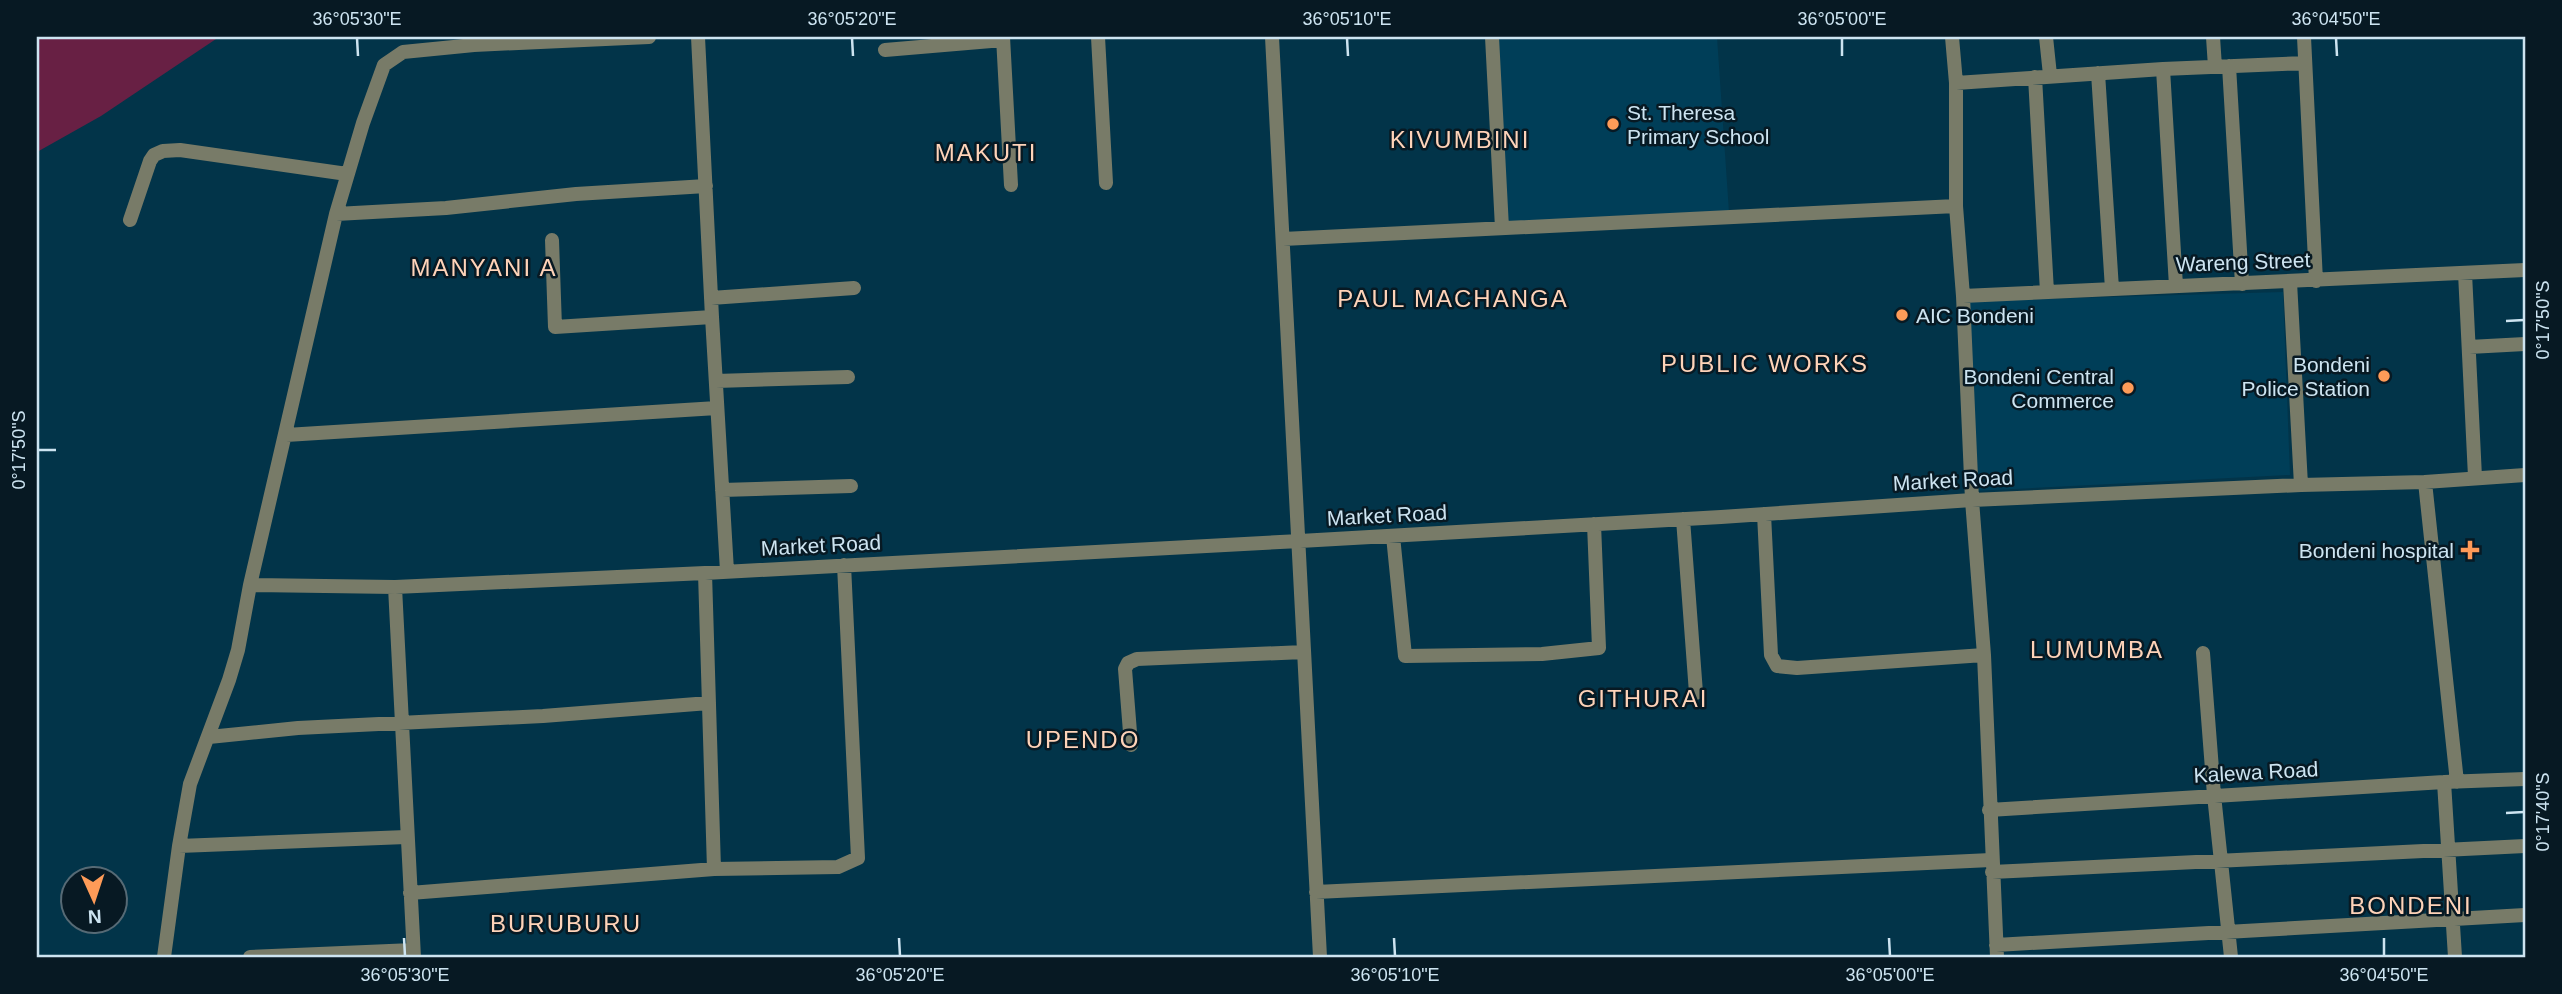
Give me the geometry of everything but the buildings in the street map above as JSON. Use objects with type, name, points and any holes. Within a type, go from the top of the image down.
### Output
[{"type":"street","points":[[164,957],[190,784],[238,650],[250,585],[336,214],[384,65],[403,52],[473,41],[649,37]]},
{"type":"street","points":[[698,37],[727,571]]},
{"type":"street","points":[[1098,37],[1106,183]]},
{"type":"street","points":[[1272,37],[1320,957]]},
{"type":"street","points":[[1492,37],[1502,228]]},
{"type":"street","points":[[1952,37],[1956,83],[1956,206],[1972,500],[1984,655],[1997,951],[2228,931],[2525,915]]},
{"type":"street","points":[[2046,37],[2042,76],[2047,292]]},
{"type":"street","points":[[2213,37],[2222,66],[2242,284]]},
{"type":"street","points":[[2304,37],[2316,281]]},
{"type":"street","points":[[885,50],[1003,39],[1011,185]]},
{"type":"street","points":[[1956,83],[2163,69],[2305,63]]},
{"type":"street","points":[[2163,69],[2176,286]]},
{"type":"street","points":[[2098,73],[2112,289]]},
{"type":"street","points":[[130,220],[149,161],[163,151],[191,152],[347,174]]},
{"type":"street","points":[[336,214],[446,208],[576,194],[706,186]]},
{"type":"street","points":[[1283,239],[1956,206]]},
{"type":"street","points":[[552,240],[555,327],[712,317]]},
{"type":"street","name":"Wareng Street","points":[[1963,296],[2525,270]]},
{"type":"street","points":[[2465,273],[2475,477]]},
{"type":"street","points":[[2290,282],[2301,485]]},
{"type":"street","points":[[711,298],[854,288]]},
{"type":"street","points":[[2469,347],[2525,344]]},
{"type":"street","points":[[716,381],[848,377]]},
{"type":"street","points":[[286,435],[717,408]]},
{"type":"street","name":"Market Road","points":[[250,585],[395,587],[705,573],[1393,536],[1972,500],[2425,482],[2525,475]]},
{"type":"street","points":[[2425,482],[2451,782],[2449,851],[2455,957]]},
{"type":"street","points":[[722,490],[851,486]]},
{"type":"street","points":[[1764,513],[1771,655],[1777,666],[1797,668],[1984,655]]},
{"type":"street","points":[[1683,519],[1696,693]]},
{"type":"street","points":[[1393,536],[1405,656],[1542,654],[1599,648],[1594,524]]},
{"type":"street","points":[[410,893],[713,869],[838,867],[858,858],[844,565]]},
{"type":"street","points":[[705,573],[713,869]]},
{"type":"street","points":[[250,957],[413,954],[395,587]]},
{"type":"street","points":[[1131,745],[1125,668],[1128,663],[1137,659],[1304,652]]},
{"type":"street","points":[[2203,653],[2231,957]]},
{"type":"street","points":[[209,737],[709,703]]},
{"type":"street","name":"Kalewa Road","points":[[1989,810],[2525,779]]},
{"type":"street","points":[[179,846],[406,837]]},
{"type":"street","points":[[1316,892],[1992,866],[2221,862],[2525,846]]},
{"type":"shaded area","points":[[37,37],[219,37],[101,116],[37,152]]},
{"type":"shaded area","name":"St. Theresa Primary School","points":[[1497,37],[1717,37],[1729,212],[1508,223]]},
{"type":"shaded area","name":"Bondeni Central Commerce","points":[[2283,292],[2290,475],[1974,491],[1967,301]]},
{"type":"place","name":"St. Theresa Primary School","points":[[1613,124]]},
{"type":"place","name":"AIC Bondeni","points":[[1902,315]]},
{"type":"place","name":"Bondeni Police Station","points":[[2384,376]]},
{"type":"place","name":"Bondeni Central Commerce","points":[[2128,388]]},
{"type":"place","name":"Bondeni hospital","points":[[2470,550]]},
{"type":"district","name":"KIVUMBINI","points":[[1460,139]]},
{"type":"district","name":"MAKUTI","points":[[986,152]]},
{"type":"district","name":"MANYANI A","points":[[484,267]]},
{"type":"district","name":"PAUL MACHANGA","points":[[1453,298]]},
{"type":"district","name":"PUBLIC WORKS","points":[[1765,363]]},
{"type":"district","name":"LUMUMBA","points":[[2097,649]]},
{"type":"district","name":"GITHURAI","points":[[1643,698]]},
{"type":"district","name":"UPENDO","points":[[1083,739]]},
{"type":"district","name":"BONDENI","points":[[2411,905]]},
{"type":"district","name":"BURUBURU","points":[[566,923]]}]
